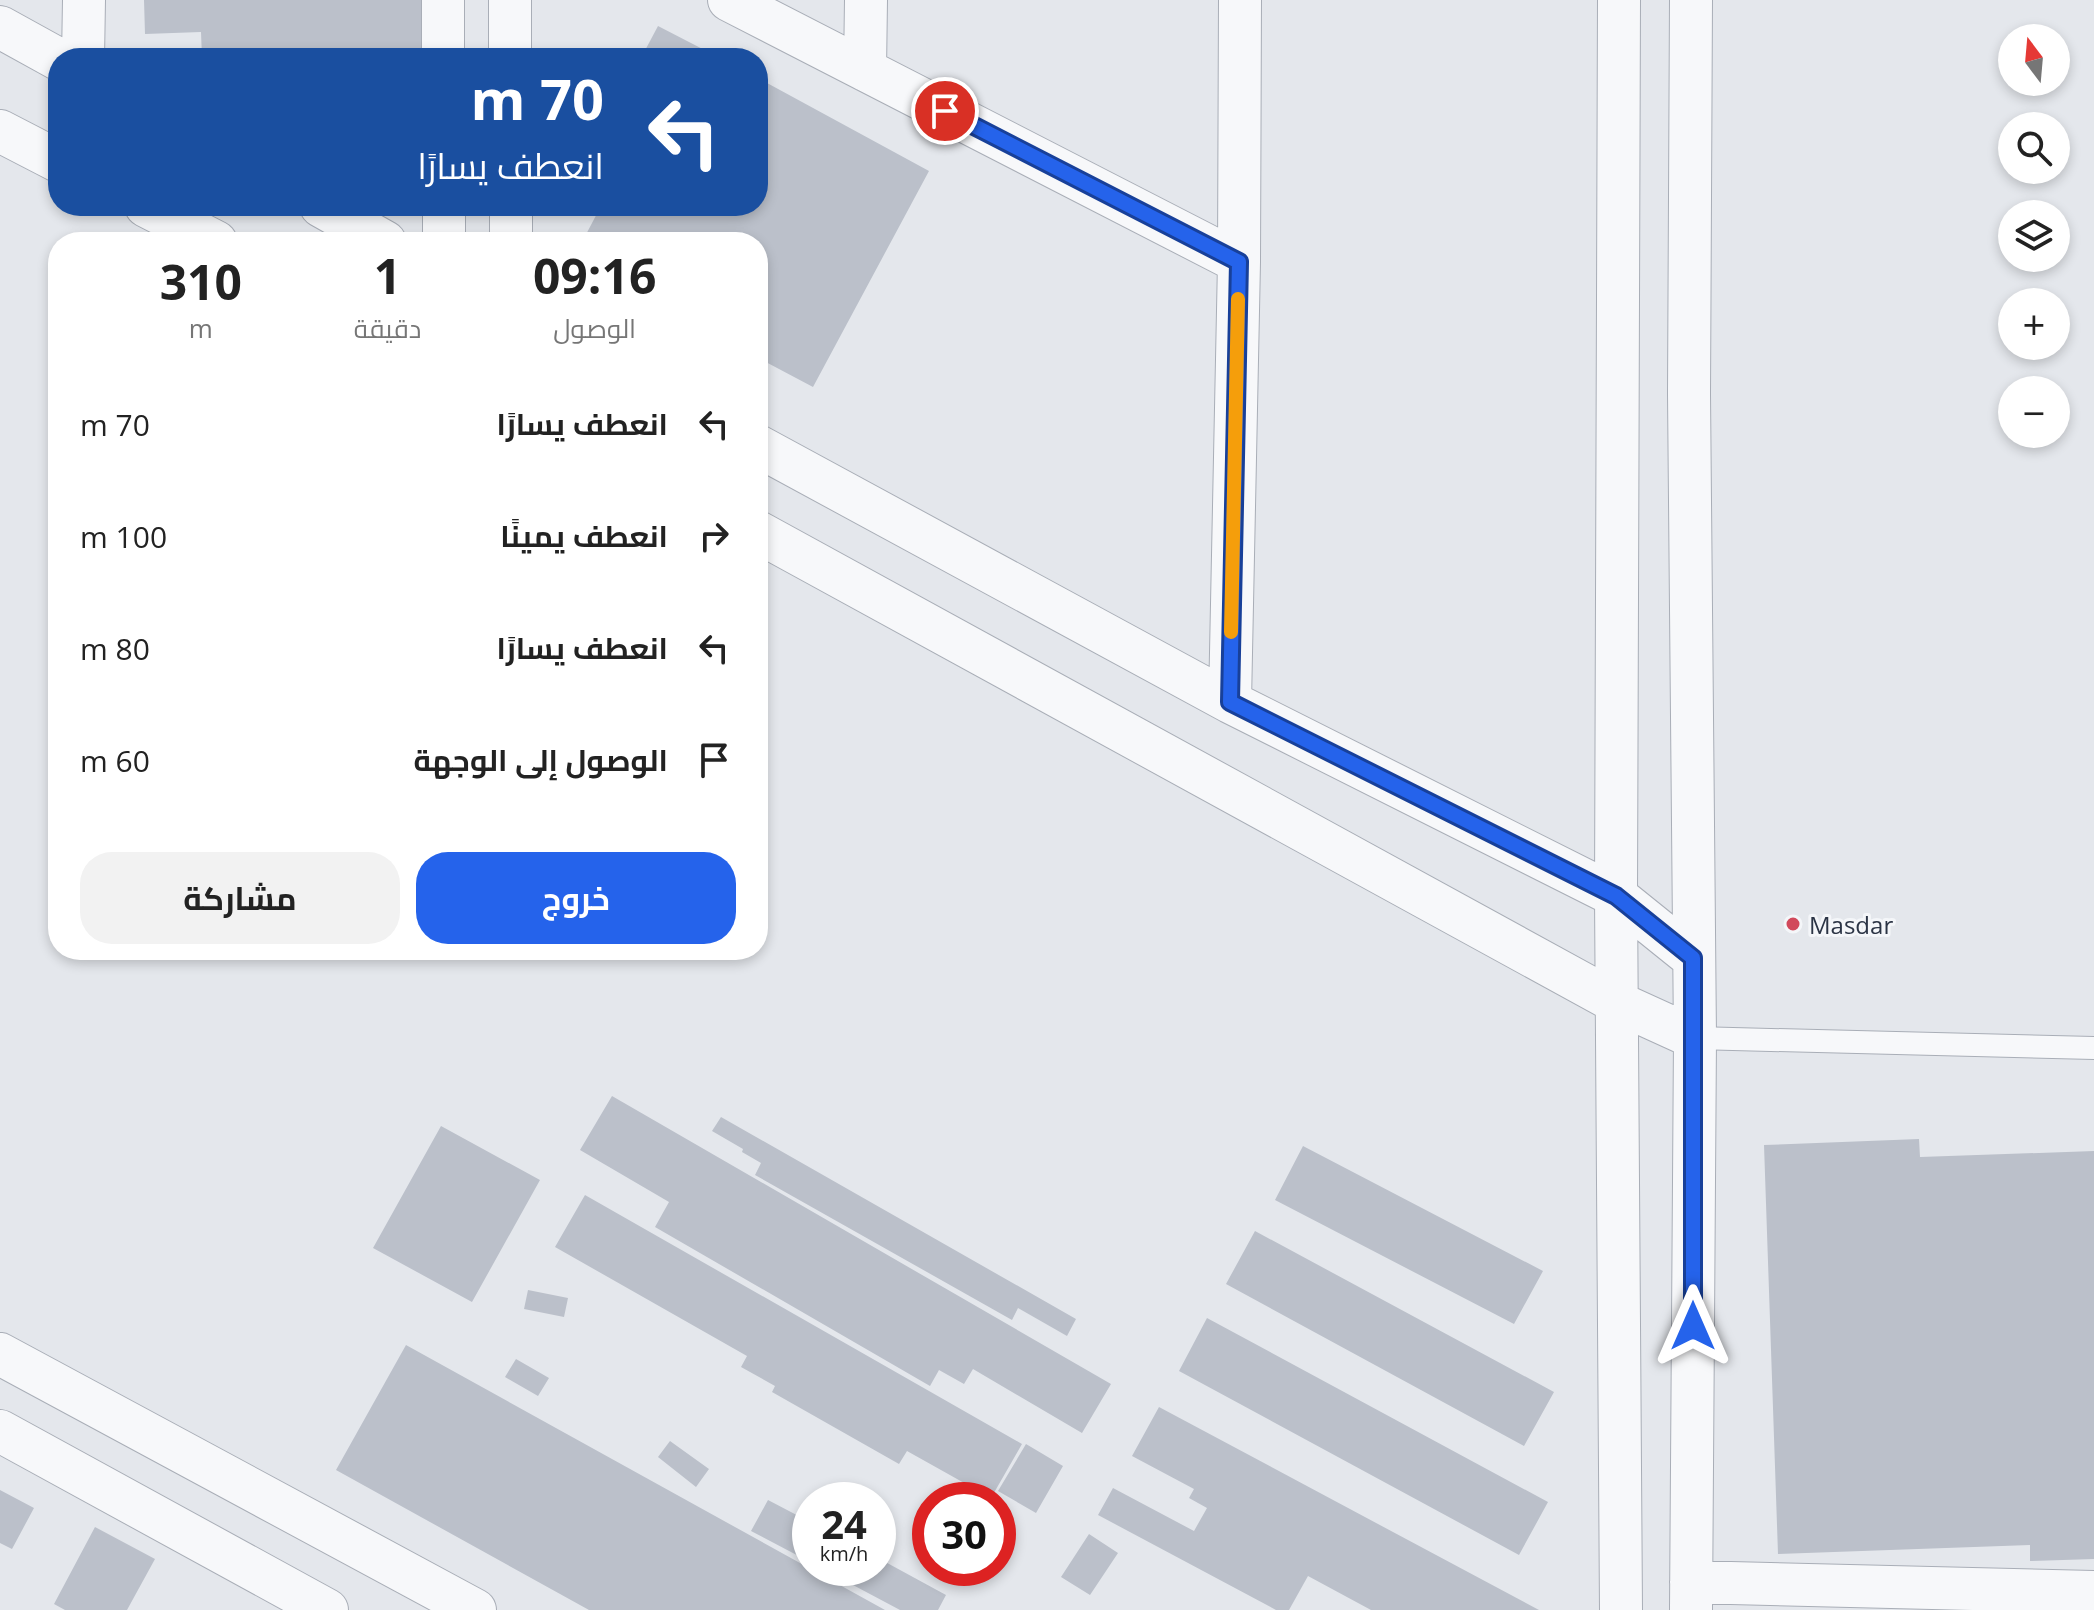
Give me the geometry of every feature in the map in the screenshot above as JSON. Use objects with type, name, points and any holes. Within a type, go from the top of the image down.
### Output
[{"type":"street","points":[[83,48],[84,0]]},
{"type":"street","points":[[443,0],[443,48]]},
{"type":"street","points":[[510,0],[510,48]]},
{"type":"street","points":[[729,0],[1239,262]]},
{"type":"street","points":[[865,70],[866,0]]},
{"type":"street","points":[[1230,702],[1239,262],[1240,0]]},
{"type":"street","points":[[1619,0],[1616,1002],[1621,1610]]},
{"type":"street","points":[[1691,0],[1689,394],[1695,1038],[1691,1596],[2094,1592]]},
{"type":"street","points":[[0,27],[48,53]]},
{"type":"street","points":[[0,131],[48,156]]},
{"type":"street","points":[[165,216],[197,232]]},
{"type":"street","points":[[339,216],[367,232]]},
{"type":"street","points":[[768,451],[1230,702],[1616,896],[1693,958]]},
{"type":"street","points":[[768,537],[1616,1002],[1695,1038]]},
{"type":"street","points":[[0,1354],[475,1610]]},
{"type":"street","points":[[0,1431],[327,1610]]},
{"type":"lane","points":[[1695,1038],[2094,1048]]},
{"type":"building","points":[[144,0],[422,0],[424,48],[202,48],[201,32],[145,34]]},
{"type":"building","points":[[658,26],[701,48],[646,48]]},
{"type":"building","points":[[768,83],[929,171],[813,387],[768,363],[768,232],[587,232],[596,216],[768,216]]},
{"type":"building","points":[[612,1096],[1111,1384],[1082,1433],[973,1369],[964,1384],[939,1370],[930,1386],[655,1227],[669,1202],[580,1150]]},
{"type":"building","points":[[721,1117],[1076,1319],[1067,1336],[1018,1308],[1012,1320],[755,1175],[761,1163],[712,1131]]},
{"type":"building","points":[[441,1126],[540,1180],[472,1302],[373,1248]]},
{"type":"building","points":[[1919,1139],[1920,1157],[2094,1151],[2094,1559],[2030,1561],[2030,1545],[1778,1554],[1764,1145]]},
{"type":"building","points":[[1303,1146],[1543,1271],[1514,1324],[1275,1200]]},
{"type":"building","points":[[585,1195],[1022,1444],[1000,1482],[962,1482],[907,1451],[899,1464],[772,1392],[775,1386],[741,1367],[747,1356],[555,1247]]},
{"type":"building","points":[[1255,1231],[1554,1392],[1524,1446],[1226,1284]]},
{"type":"building","points":[[528,1290],[568,1298],[564,1317],[524,1309]]},
{"type":"building","points":[[1207,1318],[1548,1502],[1519,1555],[1179,1371]]},
{"type":"building","points":[[406,1345],[792,1559],[792,1586],[842,1586],[885,1610],[589,1610],[336,1470]]},
{"type":"building","points":[[516,1359],[549,1378],[538,1396],[505,1377]]},
{"type":"building","points":[[1159,1407],[1539,1610],[1371,1610],[1308,1576],[1289,1610],[1276,1610],[1098,1515],[1113,1488],[1194,1531],[1207,1508],[1189,1498],[1194,1489],[1132,1456]]},
{"type":"building","points":[[670,1441],[709,1469],[696,1487],[658,1457]]},
{"type":"building","points":[[1026,1444],[1063,1466],[1036,1513],[1016,1501],[1016,1482],[1003,1482]]},
{"type":"building","points":[[0,1490],[34,1508],[12,1549],[0,1543]]},
{"type":"building","points":[[768,1500],[792,1513],[792,1553],[751,1531]]},
{"type":"building","points":[[95,1527],[155,1559],[127,1610],[65,1610],[54,1604]]},
{"type":"building","points":[[1089,1534],[1118,1553],[1090,1595],[1061,1577]]},
{"type":"building","points":[[896,1568],[912,1576],[912,1586],[929,1586],[946,1595],[938,1610],[900,1610],[855,1586],[896,1586]]},
{"type":"slow traffic","points":[[1231,632],[1238,299]]},
{"type":"place","name":"Masdar","points":[[1793,924]]},
{"type":"route","points":[[945,111],[1239,262],[1230,702],[1616,896],[1693,958],[1693,1326]]}]
